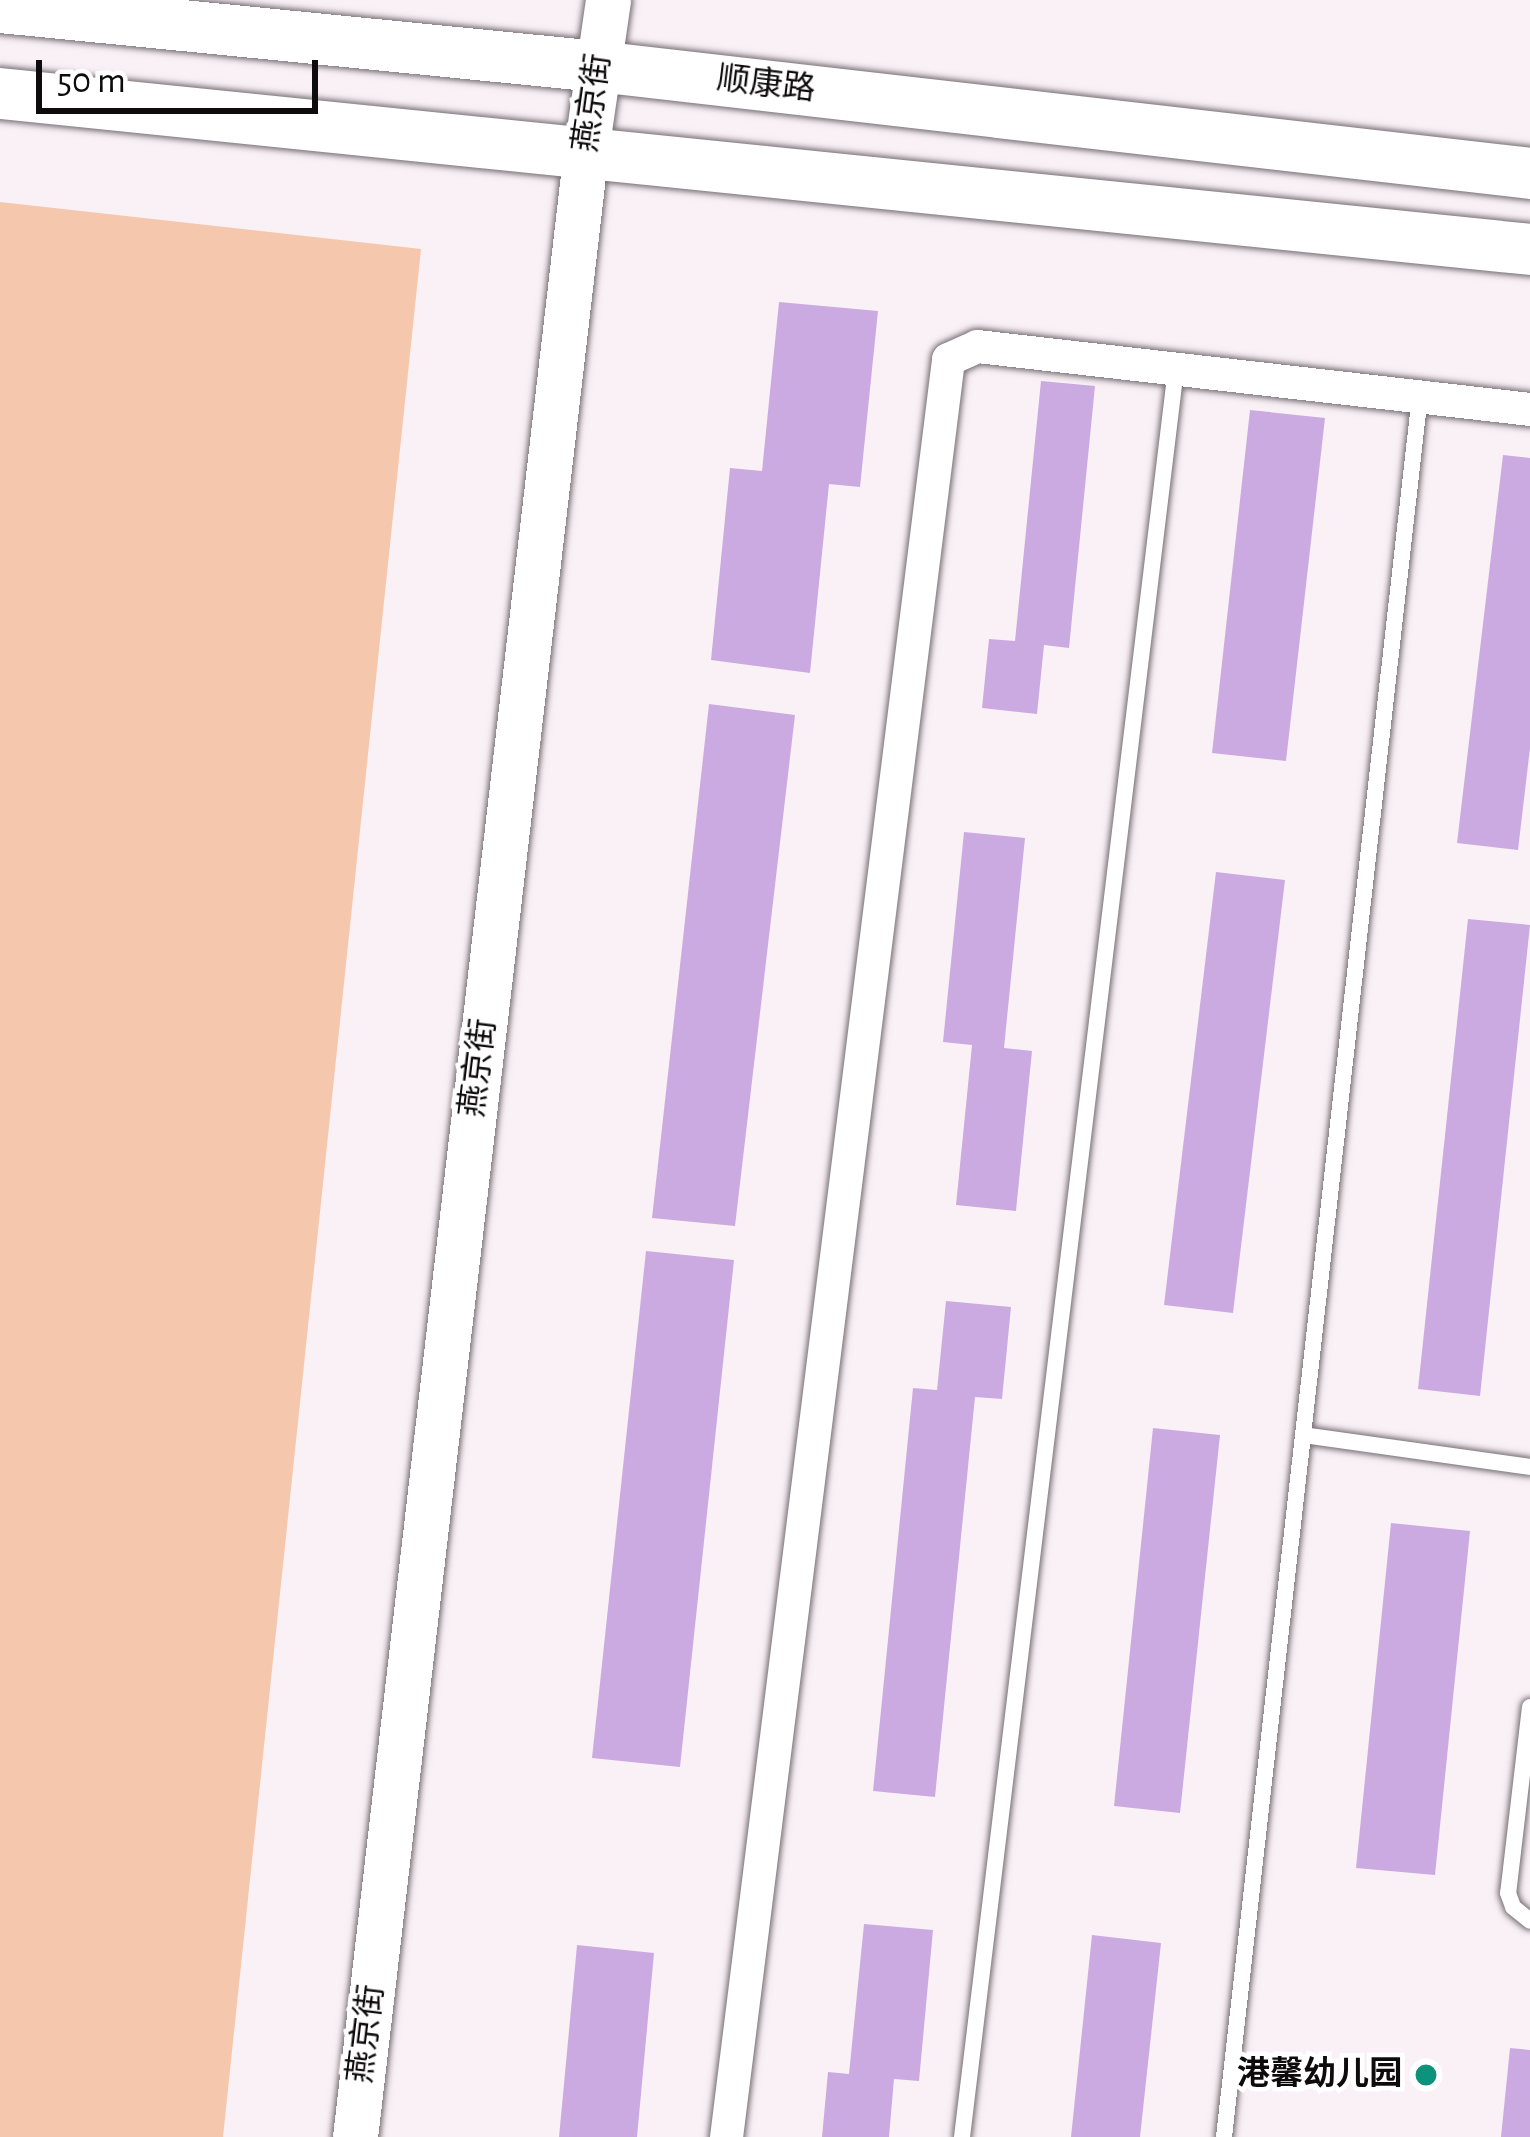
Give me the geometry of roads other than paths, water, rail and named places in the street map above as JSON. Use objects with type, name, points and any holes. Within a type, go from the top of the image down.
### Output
[{"type":"main road","name":"燕京街","points":[[355,2137],[586,151],[608,0]]},
{"type":"main road","name":"顺康路","points":[[0,7],[597,66],[1530,173]]},
{"type":"main road","points":[[0,93],[1530,248]]},
{"type":"street","points":[[726,2137],[948,358],[977,346],[1530,409]]},
{"type":"lane","points":[[962,2137],[1176,368]]},
{"type":"lane","points":[[1224,2137],[1420,396]]},
{"type":"lane","points":[[1303,1435],[1529,1461]]},
{"type":"lane","points":[[1530,1707],[1508,1893],[1513,1907],[1530,1921]]},
{"type":"place","name":"港馨幼儿园","points":[[1426,2075]]}]
